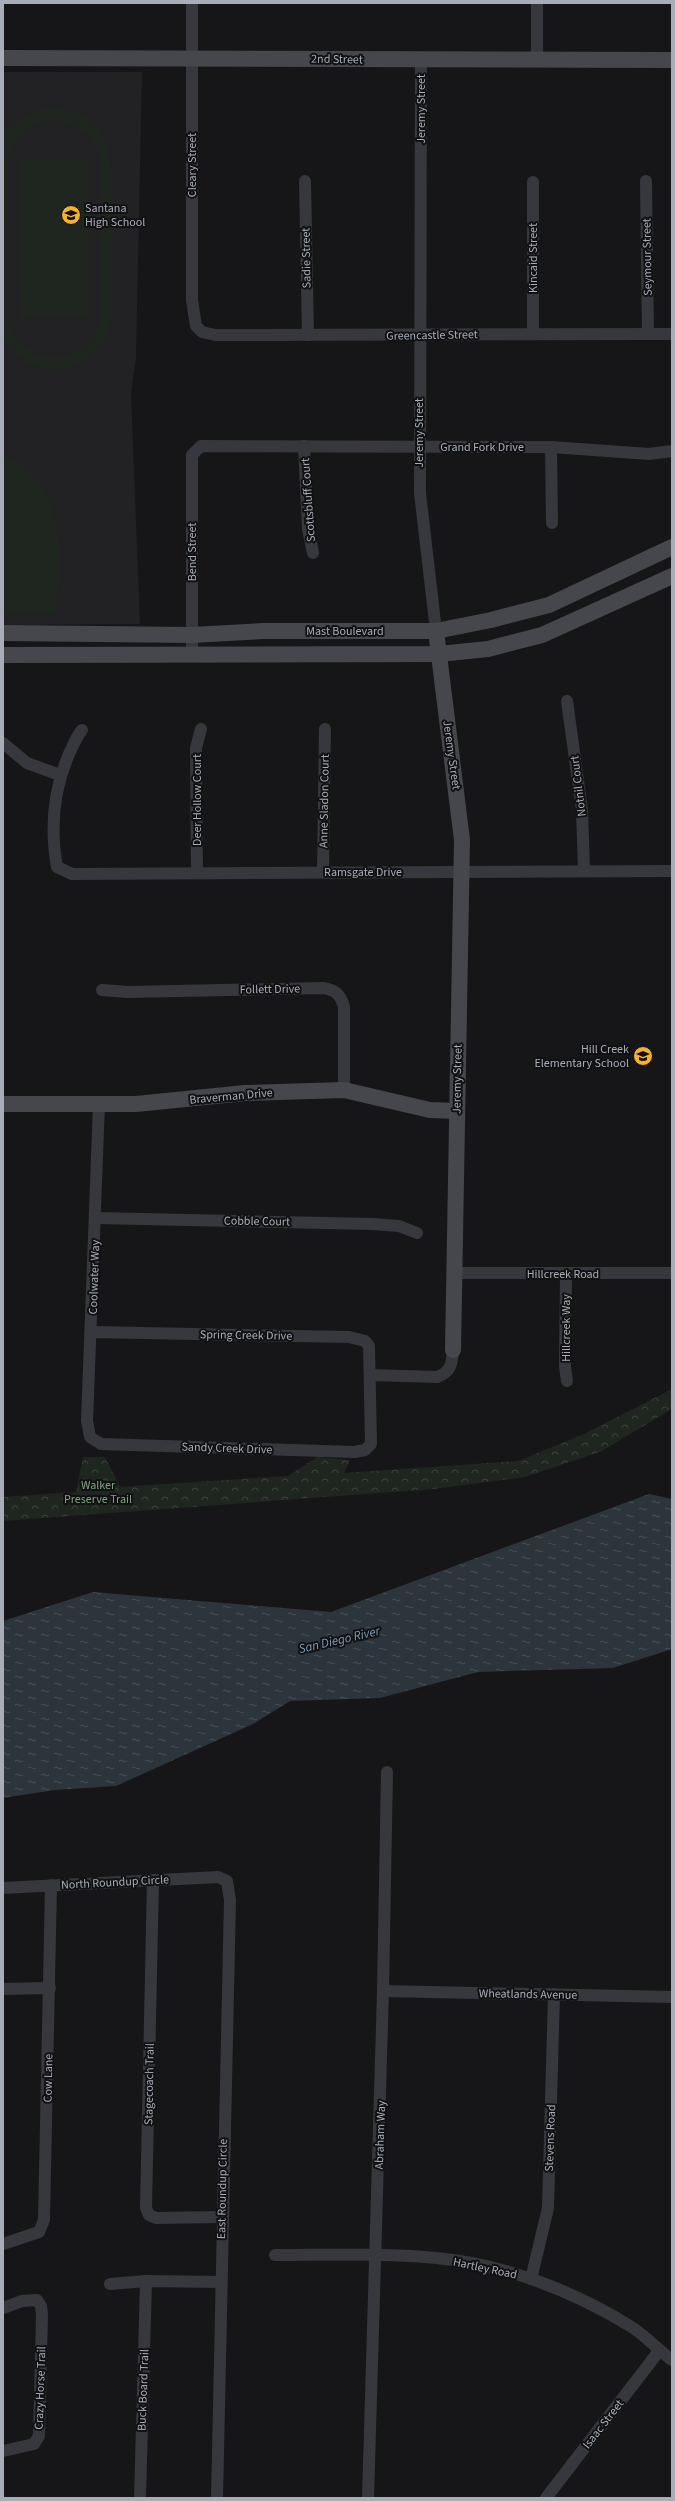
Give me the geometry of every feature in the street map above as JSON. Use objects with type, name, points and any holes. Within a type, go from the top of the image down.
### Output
[{"type":"street","name":"Cleary Street","points":[[192,3],[192,300],[196,326]]},
{"type":"street","points":[[537,3],[537,60]]},
{"type":"street","name":"2nd Street","points":[[3,58],[193,57],[421,60],[672,60]]},
{"type":"street","name":"Jeremy Street","points":[[370,1375],[437,1377],[446,1374],[451,1367],[453,1350],[462,872],[461,819],[439,654],[420,493],[421,60]]},
{"type":"street","name":"Sadie Street","points":[[305,181],[308,335]]},
{"type":"street","name":"Seymour Street","points":[[646,181],[648,334]]},
{"type":"street","name":"Kincaid Street","points":[[533,182],[533,334]]},
{"type":"street","name":"Greencastle Street","points":[[196,326],[202,332],[215,335],[420,336],[672,334]]},
{"type":"street","name":"Grand Fork Drive","points":[[196,450],[201,446],[212,445],[551,447],[623,454],[649,454],[672,451]]},
{"type":"street","name":"Scottsbluff Court","points":[[304,446],[308,529],[313,553]]},
{"type":"street","points":[[551,447],[552,524]]},
{"type":"street","name":"Bend Street","points":[[192,656],[192,455],[196,450]]},
{"type":"street","name":"Mast Boulevard","points":[[3,633],[192,635],[263,630],[436,630],[491,620],[549,605],[672,547]]},
{"type":"street","name":"Mast Boulevard","points":[[3,655],[192,656],[439,654],[488,649],[542,635],[672,576]]},
{"type":"street","name":"Notnil Court","points":[[567,701],[582,810],[584,871]]},
{"type":"street","name":"Deer Hollow Court","points":[[197,872],[196,748],[201,729]]},
{"type":"street","name":"Anne Sladon Court","points":[[323,872],[326,729]]},
{"type":"street","points":[[3,743],[27,763],[60,775],[82,730]]},
{"type":"street","name":"Ramsgate Drive","points":[[60,775],[52,824],[52,840],[57,867],[72,874],[197,872],[672,871]]},
{"type":"street","name":"Follett Drive","points":[[102,990],[128,992],[323,988],[332,990],[341,996],[344,1007],[344,1090]]},
{"type":"street","name":"Braverman Drive","points":[[3,1104],[149,1104],[245,1093],[344,1090],[430,1110],[457,1112]]},
{"type":"street","name":"Coolwater Way","points":[[99,1104],[92,1332],[87,1421],[90,1437],[101,1444]]},
{"type":"street","name":"Cobble Court","points":[[96,1218],[374,1224],[400,1226],[417,1234]]},
{"type":"street","name":"Hillcreek Road","points":[[454,1273],[672,1273]]},
{"type":"street","name":"Hillcreek Way","points":[[566,1274],[565,1367],[567,1381]]},
{"type":"street","name":"Spring Creek Drive","points":[[92,1332],[349,1336],[365,1341],[369,1346],[370,1375]]},
{"type":"street","name":"Sandy Creek Drive","points":[[101,1444],[354,1452],[365,1450],[371,1444],[370,1375]]},
{"type":"street","name":"Abraham Way","points":[[368,2498],[384,1991],[387,1772]]},
{"type":"street","name":"North Roundup Circle","points":[[3,1888],[153,1880],[218,1878],[227,1881]]},
{"type":"street","name":"Stagecoach Trail","points":[[153,1880],[146,2208],[149,2215],[156,2218],[221,2217]]},
{"type":"street","name":"East Roundup Circle","points":[[217,2498],[221,2217],[230,1900],[227,1881]]},
{"type":"street","name":"Cow Lane","points":[[3,2244],[38,2232],[44,2220],[51,1885]]},
{"type":"street","points":[[3,1989],[50,1988]]},
{"type":"street","name":"Wheatlands Avenue","points":[[384,1991],[672,1997]]},
{"type":"street","name":"Stevens Road","points":[[531,2279],[548,2208],[554,1994]]},
{"type":"street","name":"Hartley Road","points":[[275,2255],[437,2258],[497,2269],[531,2279],[567,2294],[631,2326],[659,2351],[672,2360]]},
{"type":"street","points":[[110,2284],[146,2281],[221,2282]]},
{"type":"street","name":"Buck Board Trail","points":[[140,2498],[146,2281]]},
{"type":"street","name":"Crazy Horse Trail","points":[[3,2308],[22,2301],[37,2300],[41,2306],[42,2315],[38,2436],[34,2444],[3,2451]]},
{"type":"street","name":"Isaac Street","points":[[546,2498],[659,2351]]},
{"type":"shaded area","name":"Santana High School","points":[[3,72],[142,72],[136,357],[131,393],[140,624],[3,625]]},
{"type":"green space","points":[[45,109],[69,110],[87,117],[99,129],[107,145],[111,163],[112,312],[107,333],[98,349],[84,361],[68,368],[50,370],[33,366],[17,356],[3,339],[3,126],[8,126],[8,130],[27,115]],"holes":[[[45,122],[63,122],[72,125],[86,134],[96,148],[99,157],[99,319],[92,336],[82,348],[68,355],[54,357],[40,355],[26,348],[16,336],[9,319],[8,166],[12,148],[22,134],[36,125]]]},
{"type":"green space","points":[[18,160],[89,160],[89,318],[19,318]]},
{"type":"green space","points":[[3,455],[24,466],[39,481],[50,500],[60,545],[60,569],[55,614],[3,615]]},
{"type":"green space","name":"Walker Preserve Trail","points":[[672,1389],[672,1409],[600,1452],[525,1477],[433,1489],[3,1521],[3,1497],[76,1492],[83,1457],[105,1457],[120,1487],[288,1476],[317,1457],[350,1460],[344,1473],[518,1461],[584,1434]]},
{"type":"water","name":"San Diego River","points":[[649,1494],[672,1499],[672,1649],[613,1668],[478,1672],[380,1698],[290,1701],[253,1724],[116,1786],[55,1790],[3,1798],[3,1621],[93,1592],[331,1612]]},
{"type":"place","name":"Santana High School","points":[[71,215]]},
{"type":"place","name":"Hill Creek Elementary School","points":[[643,1056]]}]
